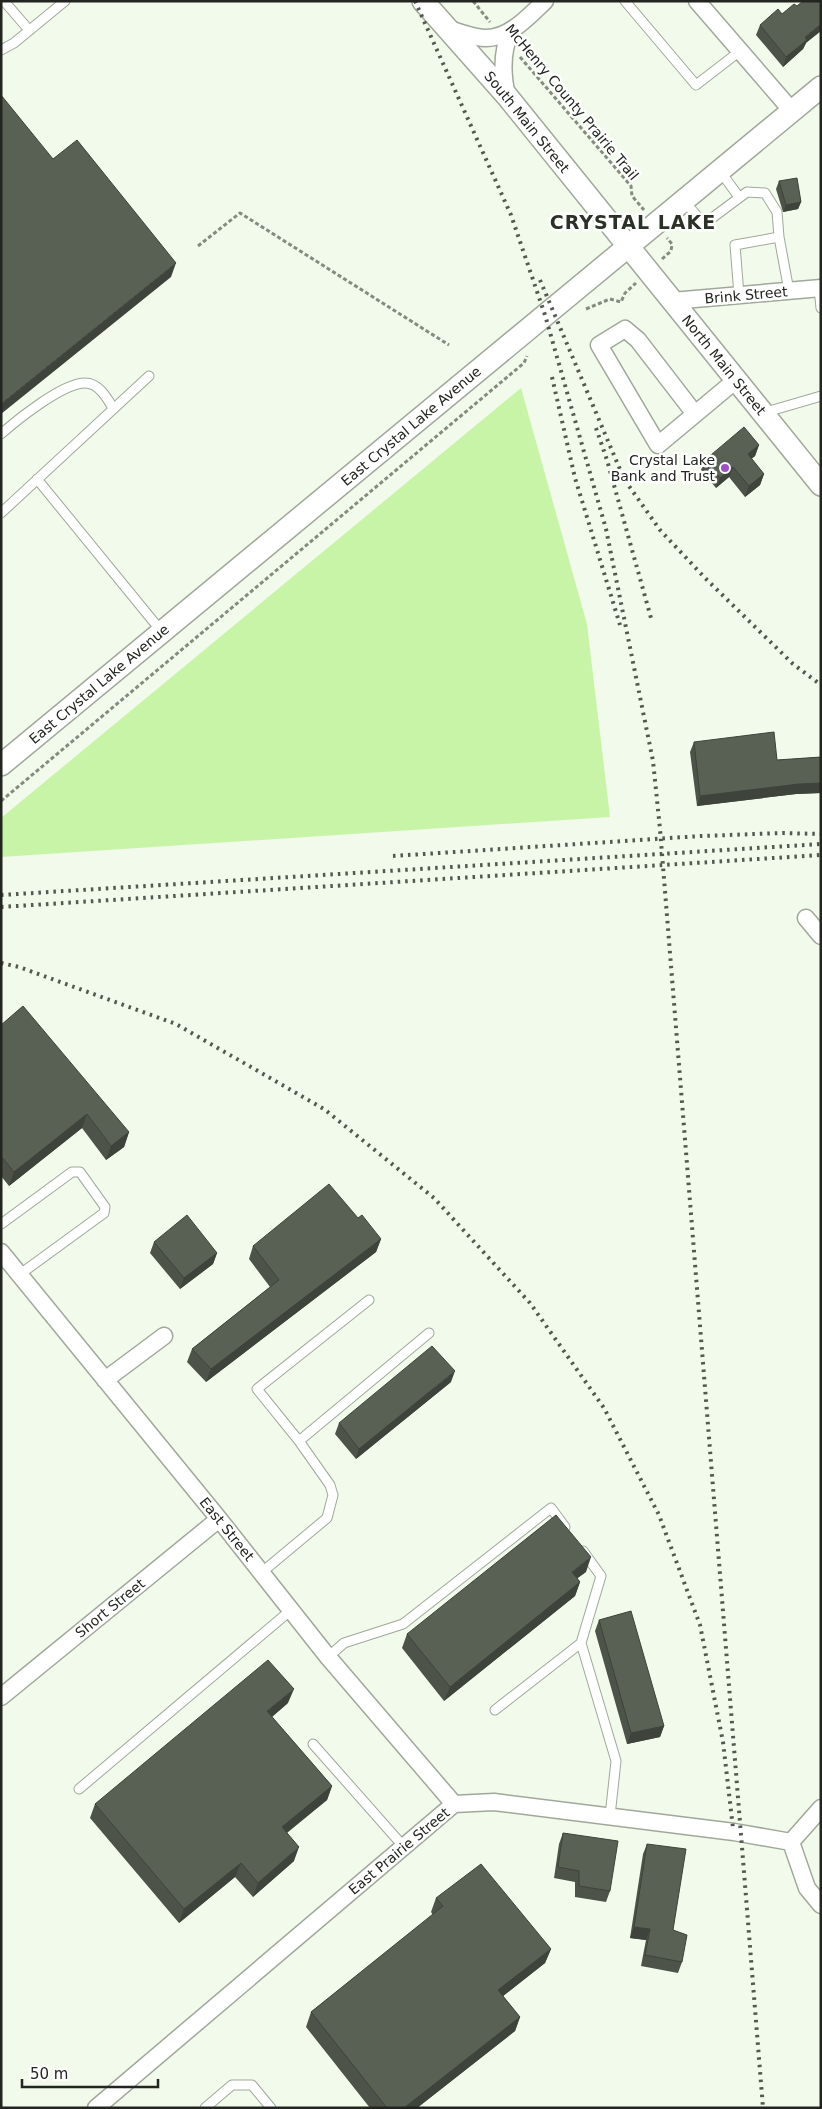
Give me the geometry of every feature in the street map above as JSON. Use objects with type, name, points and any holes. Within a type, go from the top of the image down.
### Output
[{"type":"street","name":"South Main Street","points":[[423,1],[507,96],[627,246]]},
{"type":"street","points":[[448,29],[485,38],[506,36],[546,1]]},
{"type":"street","points":[[696,1],[792,110]]},
{"type":"street","points":[[506,36],[503,66],[507,96]]},
{"type":"street","name":"East Crystal Lake Avenue","points":[[1,765],[821,87]]},
{"type":"street","name":"North Main Street","points":[[627,246],[821,484]]},
{"type":"street","name":"Brink Street","points":[[672,301],[820,288]]},
{"type":"street","points":[[695,414],[638,340],[625,329],[599,345],[658,445],[736,380]]},
{"type":"street","points":[[806,918],[821,936]]},
{"type":"street","name":"East Street","points":[[3,1260],[19,1275],[219,1519],[328,1657],[454,1804]]},
{"type":"street","points":[[105,1380],[164,1336]]},
{"type":"street","name":"Short Street","points":[[1,1697],[219,1519]]},
{"type":"street","name":"East Prairie Street","points":[[96,2108],[454,1804],[494,1802],[734,1832],[791,1842]]},
{"type":"street","points":[[821,1808],[791,1842],[807,1888],[821,1905]]},
{"type":"lane","points":[[4,1],[29,30]]},
{"type":"lane","points":[[1,50],[14,43],[65,1]]},
{"type":"lane","points":[[625,1],[696,85],[740,51]]},
{"type":"lane","points":[[720,171],[739,196]]},
{"type":"lane","points":[[684,200],[704,224],[739,196],[747,192],[765,193],[777,212],[778,237],[790,291]]},
{"type":"lane","points":[[739,295],[736,245],[778,237]]},
{"type":"lane","points":[[820,288],[821,308]]},
{"type":"lane","points":[[1,513],[150,376]]},
{"type":"lane","points":[[1,434],[16,420],[61,391],[85,383],[97,387],[103,392],[113,408]]},
{"type":"lane","points":[[763,413],[821,396]]},
{"type":"lane","points":[[37,479],[162,632]]},
{"type":"lane","points":[[1,1224],[72,1172],[80,1172],[105,1207],[104,1213],[19,1275]]},
{"type":"lane","points":[[261,1572],[328,1518],[333,1495],[330,1485],[257,1389],[369,1300]]},
{"type":"lane","points":[[298,1441],[429,1333]]},
{"type":"lane","points":[[328,1657],[344,1643],[403,1624],[551,1508],[601,1576],[581,1643],[616,1761],[610,1816]]},
{"type":"lane","points":[[79,1789],[291,1610]]},
{"type":"lane","points":[[495,1710],[581,1643]]},
{"type":"lane","points":[[313,1744],[404,1847]]},
{"type":"lane","points":[[205,2108],[232,2085],[252,2085],[271,2108]]},
{"type":"path","name":"McHenry County Prairie Trail","points":[[472,1],[506,36],[631,186],[632,196]]},
{"type":"path","points":[[198,246],[240,213],[448,345]]},
{"type":"path","points":[[671,251],[672,244]]},
{"type":"path","points":[[583,310],[610,299],[621,302],[625,293]]},
{"type":"path","points":[[1,801],[524,363],[530,351]]},
{"type":"green space","points":[[521,388],[587,624],[610,817],[1,857],[1,818]]},
{"type":"building","points":[[803,1],[821,1],[821,24],[805,37],[807,40],[786,57],[760,25],[778,9],[782,14],[794,4],[797,6]]},
{"type":"building","points":[[1,95],[53,159],[77,140],[176,263],[1,404]]},
{"type":"building","points":[[797,178],[801,202],[786,205],[779,181]]},
{"type":"building","name":"Crystal Lake Bank and Trust","points":[[744,427],[759,445],[748,454],[764,474],[749,486],[733,467],[720,478],[705,460]]},
{"type":"building","points":[[774,732],[777,760],[821,757],[821,783],[700,796],[694,742]]},
{"type":"building","points":[[23,1006],[129,1132],[111,1146],[87,1114],[14,1172],[1,1156],[1,1025]]},
{"type":"building","points":[[329,1184],[358,1218],[362,1215],[381,1239],[211,1369],[192,1349],[279,1280],[253,1246]]},
{"type":"building","points":[[187,1215],[217,1253],[184,1278],[154,1242]]},
{"type":"building","points":[[432,1346],[455,1371],[359,1449],[339,1423]]},
{"type":"building","points":[[556,1515],[591,1557],[572,1572],[580,1582],[450,1687],[407,1634]]},
{"type":"building","points":[[631,1611],[664,1726],[631,1733],[599,1620]]},
{"type":"building","points":[[268,1660],[294,1689],[267,1711],[332,1786],[282,1827],[299,1847],[258,1883],[241,1863],[184,1909],[95,1804]]},
{"type":"building","points":[[563,1833],[618,1841],[610,1891],[579,1886],[579,1871],[558,1867]]},
{"type":"building","points":[[647,1844],[686,1849],[673,1930],[687,1935],[682,1962],[645,1955],[650,1929],[634,1927]]},
{"type":"building","points":[[481,1864],[551,1949],[498,1990],[520,2017],[404,2108],[387,2108],[311,2012],[443,1906],[436,1898]]},
{"type":"railway","points":[[415,1],[511,215],[545,315],[606,529],[653,761],[763,2108]]},
{"type":"railway","points":[[540,280],[624,479],[660,530],[705,578],[793,664],[821,685]]},
{"type":"railway","points":[[552,377],[575,478],[620,625]]},
{"type":"railway","points":[[596,428],[607,460],[651,618]]},
{"type":"railway","points":[[393,856],[701,836],[783,833],[821,834]]},
{"type":"railway","points":[[1,895],[821,844]]},
{"type":"railway","points":[[1,907],[821,855]]},
{"type":"railway","points":[[1,963],[19,967],[176,1024],[324,1109],[434,1198],[530,1303],[604,1408],[659,1515],[700,1625],[723,1742],[733,1828]]},
{"type":"place","name":"Crystal Lake Bank and Trust","points":[[725,468]]},
{"type":"district","name":"CRYSTAL LAKE","points":[[633,222]]}]
